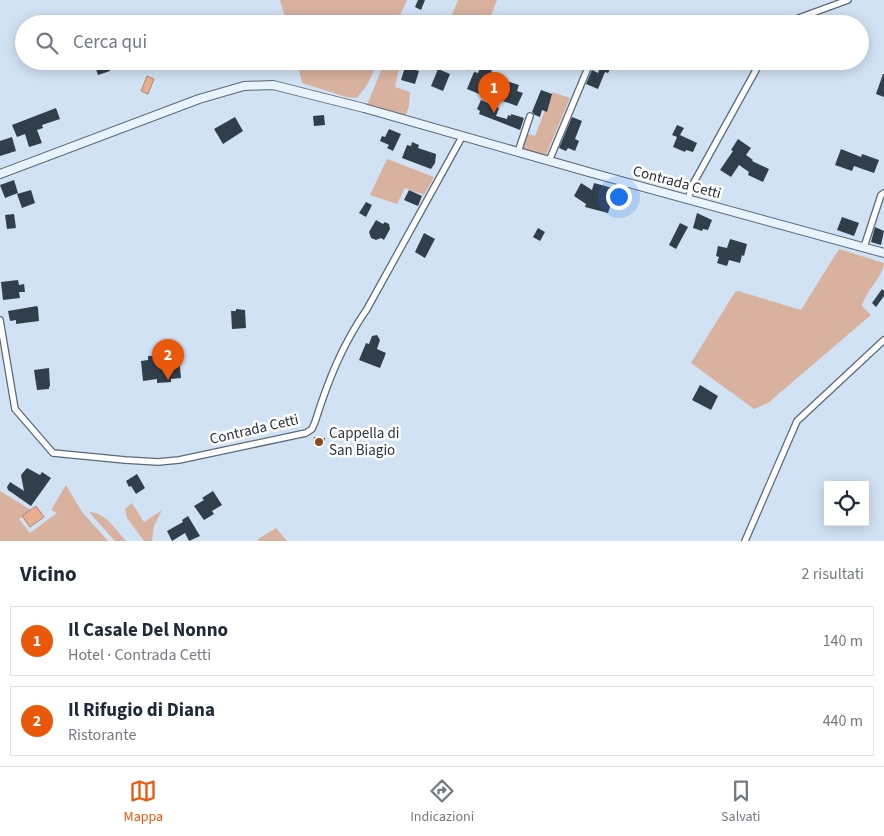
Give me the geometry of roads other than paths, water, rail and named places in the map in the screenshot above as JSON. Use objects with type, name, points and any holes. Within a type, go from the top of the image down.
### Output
[{"type":"main road","name":"Contrada Cetti","points":[[0,174],[187,103],[231,89],[255,85],[273,85],[308,93],[884,253]]},
{"type":"street","points":[[805,15],[848,0]]},
{"type":"street","points":[[549,161],[587,70]]},
{"type":"street","points":[[688,199],[693,184],[756,70]]},
{"type":"street","points":[[518,152],[530,116]]},
{"type":"street","name":"Contrada Cetti","points":[[0,320],[15,409],[53,453],[158,462],[186,460],[306,433],[312,429],[340,354],[367,309],[462,136]]},
{"type":"street","points":[[864,247],[881,195],[884,193]]},
{"type":"street","points":[[744,541],[797,421],[884,340]]},
{"type":"place","name":"Il Casale Del Nonno","points":[[494,113]]},
{"type":"place","name":"Il Rifugio di Diana","points":[[168,380]]},
{"type":"place","name":"Cappella di San Biagio","points":[[319,442]]}]
